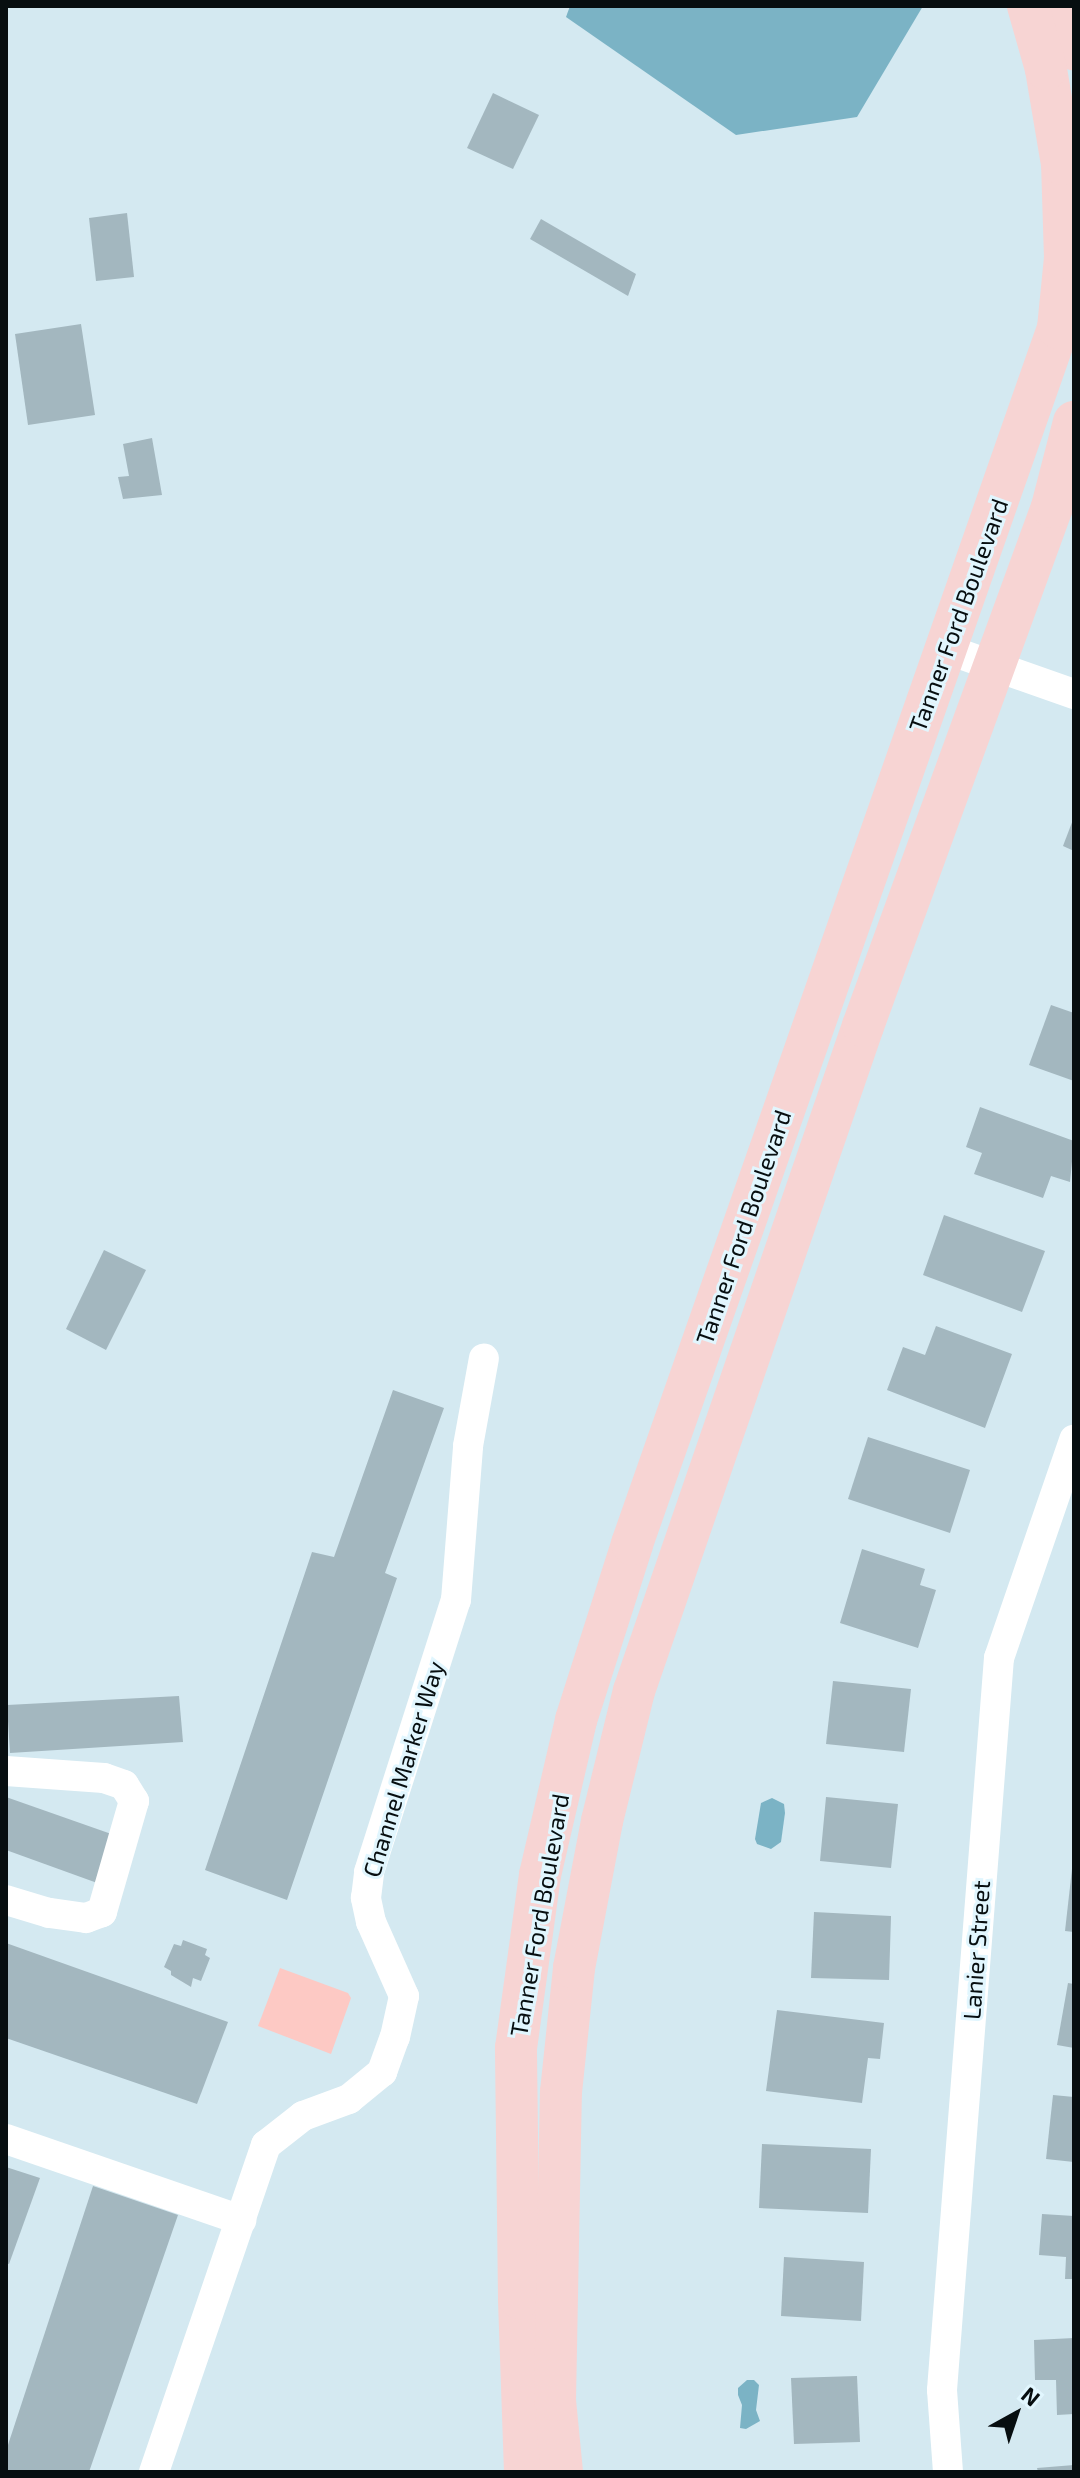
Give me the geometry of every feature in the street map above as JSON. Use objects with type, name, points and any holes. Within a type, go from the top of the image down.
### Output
[{"type":"street","name":"Tanner Ford Boulevard","points":[[525,2472],[516,2048],[540,1875],[572,1735],[632,1544],[1058,328],[1065,258],[1062,164],[1046,69],[1028,6]]},
{"type":"street","points":[[1059,6],[1074,49]]},
{"type":"street","name":"Tanner Ford Boulevard","points":[[562,2472],[555,2400],[561,2092],[574,1968],[602,1821],[645,1661],[863,1026],[1052,507],[1074,422]]},
{"type":"street","points":[[946,649],[1074,694]]},
{"type":"street","name":"Channel Marker Way","points":[[154,2472],[266,2145],[303,2116],[349,2099],[382,2072],[395,2037],[404,1996],[371,1922],[366,1898],[369,1872],[456,1600],[468,1446],[484,1358]]},
{"type":"street","name":"Lanier Street","points":[[948,2472],[942,2390],[999,1658],[1074,1440]]},
{"type":"street","points":[[6,1771],[104,1778],[124,1785],[134,1801],[102,1912],[86,1918],[49,1913],[6,1900]]},
{"type":"street","points":[[6,2139],[241,2220]]},
{"type":"shaded area","points":[[280,1968],[348,1993],[351,1998],[331,2054],[258,2026]]},
{"type":"water","points":[[570,6],[923,6],[857,117],[736,135],[566,17]]},
{"type":"water","points":[[772,1798],[784,1804],[785,1813],[781,1842],[771,1849],[757,1844],[755,1839],[761,1803]]},
{"type":"water","points":[[747,2380],[754,2380],[759,2385],[756,2410],[760,2421],[746,2429],[740,2428],[742,2405],[738,2388]]},
{"type":"building","points":[[493,93],[539,115],[513,169],[467,148]]},
{"type":"building","points":[[127,213],[134,277],[96,281],[89,218]]},
{"type":"building","points":[[541,219],[636,274],[628,296],[530,239]]},
{"type":"building","points":[[81,324],[95,415],[28,425],[15,334]]},
{"type":"building","points":[[152,438],[162,495],[123,499],[118,477],[129,476],[123,444]]},
{"type":"building","points":[[1074,817],[1074,851],[1063,846]]},
{"type":"building","points":[[1051,1005],[1074,1013],[1074,1081],[1029,1065]]},
{"type":"building","points":[[980,1107],[1074,1141],[1070,1182],[1051,1176],[1043,1198],[974,1174],[982,1153],[966,1147]]},
{"type":"building","points":[[944,1215],[1045,1251],[1022,1312],[923,1275]]},
{"type":"building","points":[[104,1250],[146,1270],[106,1350],[66,1329]]},
{"type":"building","points":[[936,1326],[1012,1354],[985,1428],[887,1390],[903,1347],[925,1355]]},
{"type":"building","points":[[393,1390],[444,1408],[385,1573],[397,1578],[287,1900],[205,1870],[312,1552],[334,1557]]},
{"type":"building","points":[[868,1437],[970,1470],[950,1533],[848,1499]]},
{"type":"building","points":[[862,1549],[925,1569],[920,1585],[936,1590],[918,1648],[840,1623]]},
{"type":"building","points":[[833,1681],[911,1689],[904,1752],[826,1744]]},
{"type":"building","points":[[179,1696],[183,1742],[10,1753],[7,1705]]},
{"type":"building","points":[[6,1797],[117,1836],[100,1884],[6,1850]]},
{"type":"building","points":[[826,1797],[898,1804],[891,1868],[820,1861]]},
{"type":"building","points":[[1074,1869],[1074,1932],[1065,1931]]},
{"type":"building","points":[[814,1912],[891,1916],[889,1980],[811,1978]]},
{"type":"building","points":[[183,1940],[207,1949],[205,1955],[210,1958],[201,1981],[193,1978],[191,1987],[164,1967],[174,1944],[181,1946]]},
{"type":"building","points":[[6,1943],[228,2022],[197,2104],[6,2038]]},
{"type":"building","points":[[1068,1983],[1074,1984],[1074,2048],[1057,2045]]},
{"type":"building","points":[[777,2010],[884,2023],[880,2059],[868,2058],[862,2103],[766,2091]]},
{"type":"building","points":[[1053,2095],[1074,2097],[1074,2162],[1046,2159]]},
{"type":"building","points":[[762,2144],[871,2149],[868,2213],[759,2208]]},
{"type":"building","points":[[6,2167],[40,2178],[9,2264],[6,2263]]},
{"type":"building","points":[[93,2186],[178,2215],[89,2472],[6,2472],[6,2451]]},
{"type":"building","points":[[1042,2214],[1074,2216],[1074,2279],[1065,2279],[1066,2257],[1039,2255]]},
{"type":"building","points":[[784,2257],[864,2262],[861,2321],[781,2316]]},
{"type":"building","points":[[1074,2338],[1074,2414],[1057,2415],[1056,2380],[1035,2380],[1034,2340]]},
{"type":"building","points":[[857,2376],[860,2442],[794,2444],[791,2378]]},
{"type":"building","points":[[1074,2465],[1074,2472],[1038,2472],[1037,2468]]}]
